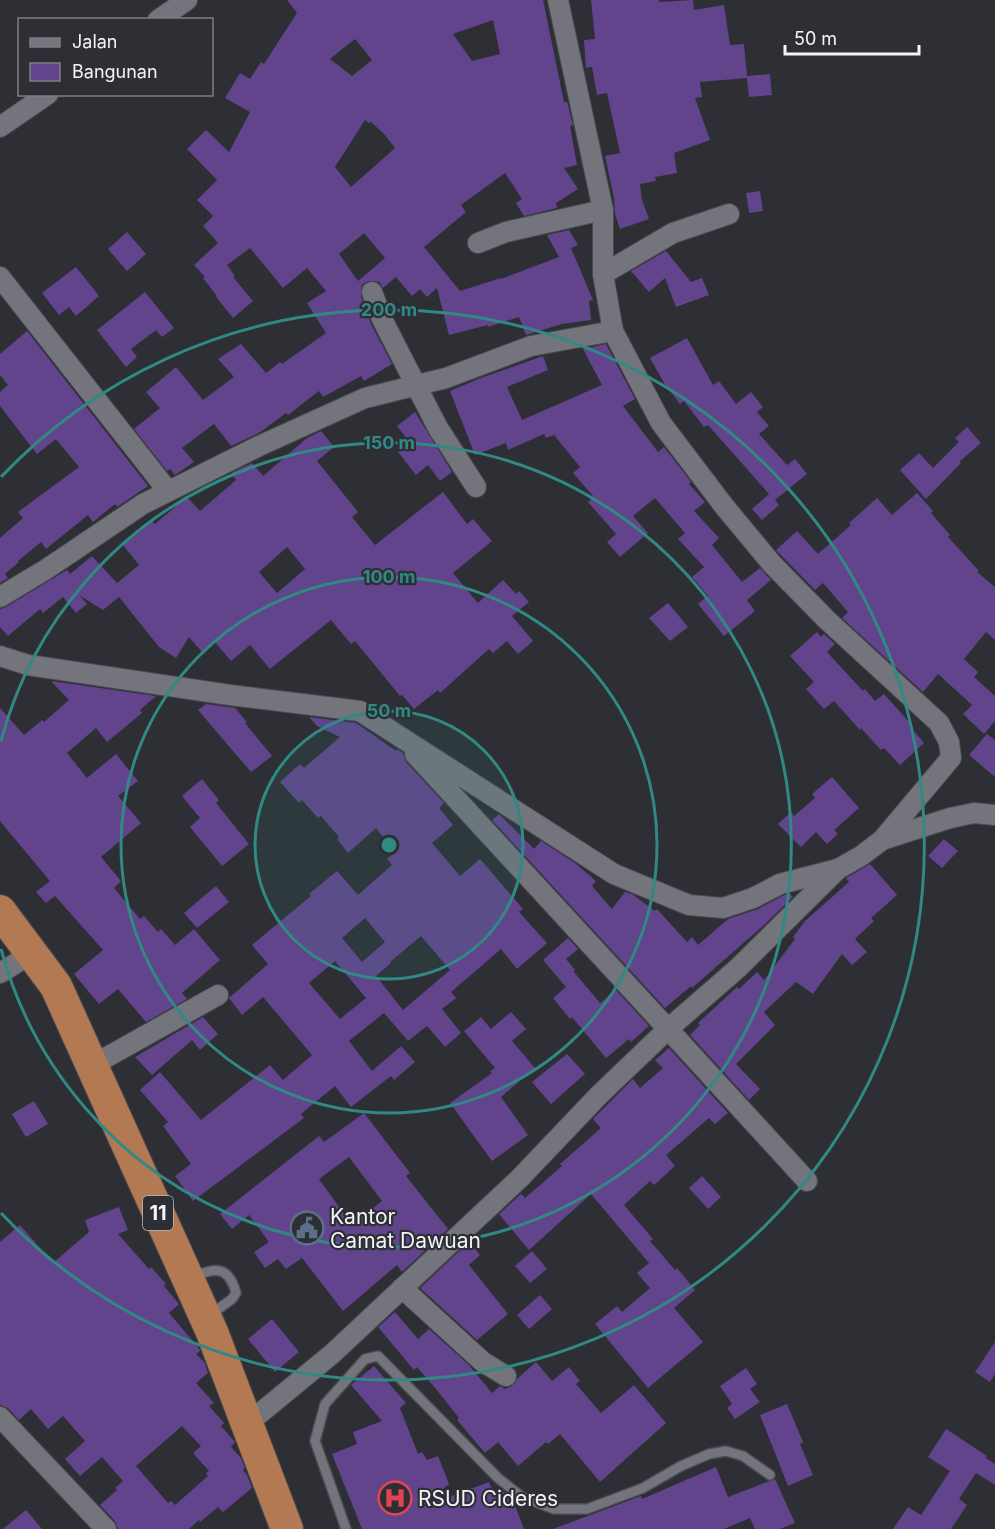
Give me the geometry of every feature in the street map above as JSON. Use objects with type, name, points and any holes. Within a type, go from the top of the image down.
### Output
[{"type":"highway","name":"11","points":[[0,911],[56,986],[205,1318],[287,1529]]},
{"type":"street","points":[[161,18],[187,0]]},
{"type":"street","points":[[0,656],[28,664],[230,695],[360,711],[614,874],[688,905],[723,908],[753,898],[780,884],[838,869],[861,856],[882,840],[951,758],[949,742],[939,723],[827,620],[772,564],[661,423],[613,331],[603,273],[603,210],[558,0]]},
{"type":"street","points":[[0,127],[45,96]]},
{"type":"street","points":[[478,243],[506,232],[603,210]]},
{"type":"street","points":[[603,273],[673,233],[729,214]]},
{"type":"street","points":[[0,278],[168,491]]},
{"type":"street","points":[[372,292],[382,319],[438,428],[476,487]]},
{"type":"street","points":[[0,597],[45,570],[143,504],[259,446],[365,398],[446,378],[531,346],[613,331]]},
{"type":"street","points":[[396,734],[807,1180]]},
{"type":"street","points":[[882,840],[958,816],[974,813],[995,815]]},
{"type":"street","points":[[247,1424],[332,1354],[519,1179],[599,1095],[668,1029],[738,968],[838,869]]},
{"type":"street","points":[[0,973],[31,954]]},
{"type":"street","points":[[91,1066],[218,995]]},
{"type":"street","points":[[402,1288],[483,1362],[506,1376]]},
{"type":"street","points":[[0,1417],[106,1529]]},
{"type":"lane","points":[[346,1529],[315,1441],[325,1404],[365,1359],[378,1356],[498,1478],[522,1497],[554,1509],[587,1509],[643,1488],[681,1466],[709,1454],[726,1451],[743,1456],[770,1475]]},
{"type":"building","points":[[287,0],[543,0],[564,102],[567,102],[573,125],[570,126],[577,165],[564,168],[578,189],[556,203],[557,208],[524,216],[516,203],[522,199],[505,173],[461,205],[466,212],[424,247],[460,291],[501,279],[559,257],[547,235],[569,230],[578,245],[571,248],[593,300],[589,301],[591,320],[562,324],[526,335],[519,317],[488,327],[488,325],[449,335],[437,288],[427,297],[420,289],[412,296],[396,277],[383,288],[379,282],[368,281],[362,285],[361,296],[371,324],[392,364],[364,381],[361,376],[323,397],[319,391],[288,415],[286,413],[259,433],[231,446],[214,424],[182,448],[194,462],[175,475],[170,469],[167,471],[134,429],[160,408],[146,392],[176,367],[203,400],[234,377],[218,359],[241,344],[266,373],[326,333],[307,303],[326,291],[307,268],[283,288],[250,248],[227,265],[235,276],[233,277],[253,301],[233,318],[194,265],[218,243],[203,226],[213,216],[197,200],[217,180],[187,149],[206,130],[229,152],[250,112],[225,98],[240,73],[250,79],[261,62],[264,64],[297,13]],"holes":[[[493,20],[500,54],[472,61],[453,34]],[[355,39],[372,60],[352,76],[330,59]],[[365,120],[371,122],[385,135],[395,148],[351,187],[335,167]],[[364,233],[385,258],[358,281],[339,254]]]},
{"type":"building","points":[[591,0],[659,0],[659,2],[693,0],[694,10],[724,5],[730,45],[744,44],[747,76],[770,74],[772,95],[749,97],[747,78],[700,82],[702,97],[695,98],[710,140],[674,153],[677,173],[655,177],[656,181],[640,184],[642,200],[649,219],[620,229],[615,214],[605,156],[620,153],[607,93],[597,95],[592,67],[586,68],[584,40],[595,39]]},
{"type":"building","points":[[760,191],[763,211],[749,213],[746,193]]},
{"type":"building","points":[[127,232],[146,254],[127,271],[108,249]]},
{"type":"building","points":[[666,251],[691,282],[702,278],[709,295],[676,307],[665,278],[649,292],[631,271]]},
{"type":"building","points":[[76,267],[99,296],[76,316],[69,307],[59,315],[42,293]]},
{"type":"building","points":[[145,292],[174,328],[162,337],[156,330],[131,349],[137,357],[126,367],[97,330]]},
{"type":"building","points":[[27,331],[148,486],[117,507],[115,504],[93,522],[88,515],[46,549],[41,542],[5,574],[8,578],[0,583],[0,538],[23,518],[18,512],[79,467],[56,439],[37,454],[0,406],[0,392],[8,385],[0,375],[0,354]]},
{"type":"building","points":[[687,338],[713,385],[719,381],[736,404],[751,392],[763,407],[757,412],[769,426],[759,434],[787,465],[795,459],[807,474],[775,500],[779,505],[762,520],[752,509],[769,494],[708,425],[704,427],[684,401],[680,404],[664,383],[650,358]]},
{"type":"building","points":[[606,344],[635,399],[623,406],[658,452],[664,447],[691,482],[689,484],[705,502],[694,511],[719,538],[712,545],[742,582],[760,568],[771,580],[747,600],[755,611],[724,636],[698,604],[708,596],[692,577],[704,567],[678,539],[685,533],[655,498],[633,516],[648,533],[620,557],[607,542],[616,534],[588,502],[594,497],[573,473],[580,467],[554,435],[546,438],[544,434],[508,450],[506,443],[475,455],[450,391],[543,356],[548,370],[507,387],[522,420],[602,385],[583,349]]},
{"type":"building","points":[[415,412],[452,472],[440,481],[428,465],[416,475],[398,452],[410,443],[397,426]]},
{"type":"building","points":[[967,427],[981,443],[959,462],[961,463],[926,499],[900,470],[919,453],[933,468],[959,442],[955,438]]},
{"type":"building","points":[[321,431],[334,447],[317,461],[358,512],[352,517],[375,545],[443,492],[467,524],[473,519],[492,541],[453,573],[478,603],[503,580],[516,594],[519,591],[529,602],[512,616],[533,641],[518,654],[507,641],[493,653],[489,649],[440,693],[438,690],[414,709],[402,695],[400,696],[355,641],[351,644],[331,620],[270,669],[250,645],[231,661],[214,641],[202,652],[189,637],[176,658],[159,647],[119,597],[103,610],[79,595],[87,604],[76,613],[63,597],[43,613],[40,609],[8,636],[0,627],[0,609],[67,570],[70,574],[92,556],[117,583],[139,565],[122,544],[151,520],[155,524],[187,497],[200,511],[236,480],[231,473],[252,463],[263,476],[307,438]],"holes":[[[287,547],[305,569],[277,593],[259,572]]]},
{"type":"building","points":[[917,493],[950,535],[948,537],[979,571],[977,572],[995,587],[995,640],[986,632],[964,659],[978,672],[974,677],[995,696],[995,721],[984,734],[963,714],[972,705],[938,674],[923,692],[842,618],[848,612],[823,583],[815,590],[776,550],[797,531],[818,554],[877,498],[892,515]]},
{"type":"building","points":[[668,603],[688,627],[670,641],[649,618]]},
{"type":"building","points":[[817,632],[821,637],[824,634],[835,644],[827,652],[863,691],[865,689],[875,701],[884,694],[911,724],[909,725],[924,743],[900,765],[884,748],[881,750],[861,728],[860,730],[834,701],[824,709],[806,689],[814,682],[790,656]]},
{"type":"building","points":[[51,681],[156,696],[140,710],[142,713],[107,742],[96,728],[67,753],[87,778],[116,754],[138,781],[118,796],[141,823],[101,857],[121,881],[114,888],[140,919],[144,916],[158,932],[161,929],[175,945],[194,929],[220,960],[182,993],[187,999],[146,1022],[118,989],[99,1004],[74,974],[103,950],[55,896],[46,903],[36,892],[50,881],[0,821],[0,708],[24,735],[42,720],[44,722],[69,700]]},
{"type":"building","points":[[206,704],[235,708],[272,756],[251,772],[198,710]]},
{"type":"building","points":[[309,717],[356,723],[396,751],[397,749],[403,753],[406,762],[444,803],[439,808],[453,825],[432,843],[460,876],[480,859],[523,909],[519,912],[547,943],[517,969],[501,949],[451,992],[456,998],[442,1009],[461,1033],[445,1047],[427,1026],[408,1041],[384,1013],[349,1041],[372,1071],[401,1046],[415,1062],[394,1080],[391,1076],[351,1107],[335,1086],[301,1114],[304,1118],[193,1201],[175,1176],[191,1164],[163,1126],[168,1122],[140,1090],[160,1072],[201,1120],[270,1065],[283,1080],[312,1055],[263,997],[242,1015],[229,998],[268,964],[252,945],[337,871],[358,895],[392,865],[387,859],[395,852],[376,828],[348,853],[337,839],[339,837],[321,816],[318,818],[302,800],[299,803],[280,782],[300,764],[304,768],[340,737],[317,726]],"holes":[[[365,918],[385,942],[362,962],[342,938]],[[421,936],[450,970],[403,1010],[376,976]],[[335,961],[366,998],[340,1019],[309,983]]]},
{"type":"building","points":[[987,734],[995,740],[995,777],[969,755]]},
{"type":"building","points":[[832,777],[859,808],[834,830],[838,834],[827,844],[816,832],[801,847],[778,824],[791,812],[794,816],[815,798],[812,794]]},
{"type":"building","points":[[202,779],[219,800],[216,803],[249,844],[222,866],[190,827],[200,818],[182,796]]},
{"type":"building","points":[[499,814],[534,849],[541,841],[575,863],[596,881],[592,886],[612,909],[625,892],[632,894],[655,911],[657,909],[687,942],[692,937],[698,945],[728,919],[758,909],[784,895],[790,894],[793,897],[692,988],[691,986],[665,1008],[492,820]]},
{"type":"building","points":[[944,839],[958,851],[942,868],[928,856]]},
{"type":"building","points":[[870,864],[897,895],[871,918],[874,921],[855,939],[867,952],[852,965],[842,954],[813,994],[796,982],[764,1012],[775,1025],[736,1064],[760,1089],[749,1100],[690,1035],[700,1025],[698,1023],[757,972],[764,980],[795,939],[793,937],[805,921],[849,882],[846,878]]},
{"type":"building","points":[[216,886],[229,902],[197,928],[184,913]]},
{"type":"building","points":[[568,938],[578,949],[566,959],[600,1003],[616,990],[649,1026],[631,1042],[629,1039],[606,1058],[553,998],[566,987],[543,960]]},
{"type":"building","points":[[511,1012],[526,1029],[512,1041],[535,1068],[501,1097],[528,1135],[492,1161],[450,1103],[492,1073],[490,1071],[495,1068],[464,1031],[481,1017],[491,1029]]},
{"type":"building","points":[[203,1017],[218,1034],[200,1050],[192,1040],[152,1075],[135,1057]]},
{"type":"building","points":[[669,1048],[728,1113],[715,1124],[709,1118],[666,1155],[675,1166],[654,1185],[650,1181],[624,1205],[653,1239],[650,1241],[695,1290],[674,1308],[703,1342],[648,1388],[595,1324],[617,1306],[622,1312],[650,1288],[637,1273],[649,1263],[591,1194],[529,1250],[499,1214],[521,1194],[525,1198],[601,1128],[593,1119],[633,1079],[640,1088],[663,1068],[655,1060]]},
{"type":"building","points":[[567,1054],[585,1074],[551,1104],[532,1082]]},
{"type":"building","points":[[34,1101],[48,1124],[26,1137],[12,1114]]},
{"type":"building","points":[[364,1113],[410,1173],[406,1176],[448,1229],[402,1272],[397,1265],[343,1311],[302,1258],[286,1269],[278,1259],[265,1268],[254,1252],[269,1242],[249,1215],[232,1229],[220,1214],[319,1136],[324,1142]],"holes":[[[349,1157],[382,1201],[352,1225],[319,1179]]]},
{"type":"building","points":[[702,1176],[721,1197],[708,1209],[689,1188]]},
{"type":"building","points":[[119,1207],[128,1230],[118,1234],[149,1269],[151,1267],[166,1284],[164,1286],[179,1304],[169,1313],[198,1347],[200,1351],[196,1354],[205,1363],[208,1373],[196,1383],[214,1403],[209,1406],[224,1423],[221,1426],[235,1442],[231,1447],[241,1458],[245,1468],[243,1470],[252,1488],[223,1512],[218,1507],[189,1529],[118,1529],[115,1521],[100,1505],[117,1490],[115,1488],[123,1481],[102,1457],[80,1476],[65,1459],[85,1441],[63,1416],[48,1429],[31,1409],[19,1420],[8,1408],[0,1405],[0,1242],[20,1225],[53,1263],[89,1232],[85,1220]],"holes":[[[182,1426],[201,1446],[193,1453],[209,1471],[206,1473],[208,1476],[175,1505],[171,1501],[168,1503],[136,1466]]]},
{"type":"building","points":[[469,1242],[480,1255],[469,1265],[508,1314],[477,1340],[420,1288]]},
{"type":"building","points":[[532,1251],[547,1269],[530,1283],[515,1266]]},
{"type":"building","points":[[540,1295],[552,1309],[529,1329],[517,1315]]},
{"type":"building","points":[[395,1312],[418,1339],[429,1329],[469,1365],[492,1393],[500,1386],[505,1389],[512,1386],[536,1362],[552,1381],[569,1367],[580,1381],[576,1384],[601,1413],[634,1385],[666,1423],[600,1482],[560,1434],[548,1444],[546,1442],[518,1466],[498,1442],[485,1453],[457,1420],[459,1418],[436,1389],[417,1367],[414,1370],[378,1327]]},
{"type":"building","points":[[272,1319],[299,1352],[275,1372],[248,1339]]},
{"type":"building","points":[[995,1342],[995,1374],[990,1382],[975,1372]]},
{"type":"building","points":[[374,1366],[406,1403],[400,1408],[418,1454],[422,1452],[427,1460],[438,1456],[449,1484],[420,1508],[489,1482],[494,1494],[502,1490],[512,1498],[524,1529],[362,1529],[332,1454],[357,1444],[353,1432],[382,1421],[351,1385]]},
{"type":"building","points":[[746,1368],[757,1384],[750,1389],[760,1402],[735,1419],[727,1408],[732,1404],[720,1386]]},
{"type":"building","points":[[787,1404],[803,1442],[800,1444],[813,1475],[788,1486],[760,1415]]},
{"type":"building","points":[[946,1429],[987,1456],[986,1458],[995,1464],[995,1485],[976,1473],[959,1499],[967,1505],[951,1529],[893,1529],[908,1507],[921,1515],[950,1471],[928,1457]]},
{"type":"building","points":[[716,1467],[728,1497],[775,1479],[795,1523],[780,1529],[755,1529],[750,1518],[724,1529],[553,1529],[641,1496],[642,1499]]},
{"type":"building","points":[[26,1510],[42,1529],[3,1529]]},
{"type":"place","name":"Kantor Camat Dawuan","points":[[307,1228]]},
{"type":"place","name":"RSUD Cideres","points":[[395,1498]]}]
